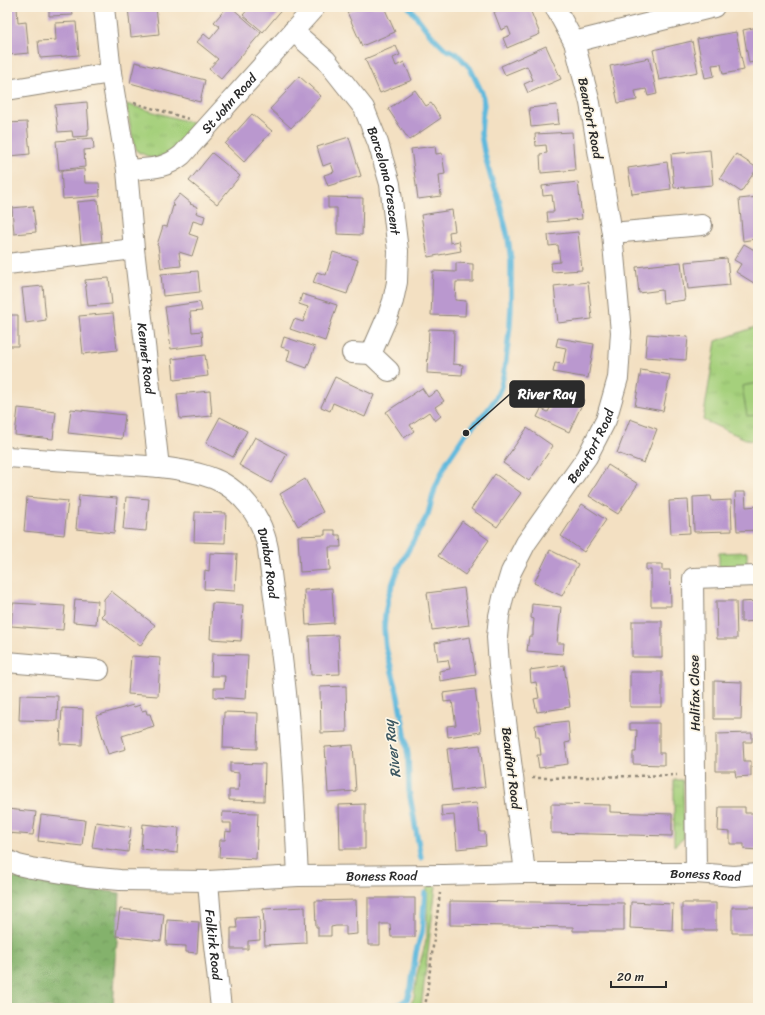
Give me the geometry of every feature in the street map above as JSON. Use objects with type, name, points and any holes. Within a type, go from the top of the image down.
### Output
[{"type":"street","name":"Kennet Road","points":[[104,7],[111,73],[127,170],[134,249],[159,467]]},
{"type":"street","name":"St John Road","points":[[127,170],[166,165],[182,156],[315,7]]},
{"type":"street","name":"Beaufort Road","points":[[525,872],[499,665],[497,636],[499,616],[503,598],[512,572],[526,543],[587,457],[606,420],[618,378],[621,332],[612,234],[590,103],[574,42],[555,7]]},
{"type":"street","points":[[574,42],[714,7]]},
{"type":"street","name":"Barcelona Crescent","points":[[293,31],[326,60],[364,108],[378,143],[390,184],[398,251],[397,282],[388,316],[371,354]]},
{"type":"street","points":[[7,90],[111,73]]},
{"type":"street","points":[[612,234],[702,225]]},
{"type":"street","points":[[7,264],[134,249]]},
{"type":"street","points":[[352,353],[371,354],[389,371]]},
{"type":"street","name":"Dunbar Road","points":[[7,457],[159,467],[208,476],[224,484],[238,494],[250,506],[264,534],[269,563],[287,703],[298,876]]},
{"type":"street","name":"Halifax Close","points":[[696,873],[692,578],[758,576]]},
{"type":"street","points":[[7,662],[99,670]]},
{"type":"street","name":"Boness Road","points":[[7,860],[18,865],[31,868],[107,879],[150,881],[298,876],[441,875],[525,872],[696,873],[734,876],[758,874]]},
{"type":"street","name":"Falkirk Road","points":[[208,880],[221,1008]]},
{"type":"path","points":[[116,101],[124,100],[209,125]]},
{"type":"path","points":[[513,777],[549,778],[695,774]]},
{"type":"path","points":[[425,1008],[441,875]]},
{"type":"green space","points":[[126,104],[196,124],[172,153],[159,158],[152,158],[138,152],[134,145]]},
{"type":"green space","points":[[758,326],[758,434],[750,441],[703,420],[716,341]]},
{"type":"green space","points":[[758,383],[758,415],[747,416],[742,386]]},
{"type":"green space","points":[[747,552],[747,567],[719,567],[719,553]]},
{"type":"green space","points":[[674,780],[683,780],[684,838],[674,846]]},
{"type":"green space","points":[[7,877],[120,893],[113,1008],[7,1008]]},
{"type":"green space","points":[[427,886],[436,886],[421,1008],[408,1008],[414,998],[417,975],[427,937]]},
{"type":"building","points":[[7,7],[17,7],[18,23],[26,22],[29,53],[8,55]]},
{"type":"building","points":[[49,7],[72,7],[73,15],[49,16]]},
{"type":"building","points":[[128,7],[156,7],[159,34],[131,37]]},
{"type":"building","points":[[227,7],[231,7],[261,33],[221,79],[209,69],[218,59],[197,42],[204,34],[210,39],[220,27],[214,22]]},
{"type":"building","points":[[250,7],[284,7],[263,32],[243,15]]},
{"type":"building","points":[[355,7],[384,7],[395,32],[362,46],[347,12],[356,9]]},
{"type":"building","points":[[507,7],[529,7],[540,34],[507,48],[503,38],[511,35],[508,27],[501,30],[494,12]]},
{"type":"building","points":[[76,22],[79,55],[40,58],[38,41],[56,40],[55,23]]},
{"type":"building","points":[[758,27],[758,61],[749,63],[743,30]]},
{"type":"building","points":[[736,32],[744,70],[723,74],[721,64],[712,65],[714,76],[705,78],[697,39]]},
{"type":"building","points":[[692,41],[698,72],[659,80],[653,50]]},
{"type":"building","points":[[396,46],[400,55],[393,58],[396,66],[404,62],[412,80],[380,93],[365,59]]},
{"type":"building","points":[[546,46],[561,79],[528,93],[524,84],[533,80],[527,66],[505,75],[501,66]]},
{"type":"building","points":[[649,58],[657,94],[648,96],[646,89],[635,91],[637,100],[618,103],[610,66]]},
{"type":"building","points":[[135,62],[205,80],[200,102],[130,83]]},
{"type":"building","points":[[299,76],[321,96],[291,128],[270,109]]},
{"type":"building","points":[[415,90],[426,106],[431,103],[441,118],[409,140],[388,109]]},
{"type":"building","points":[[87,102],[89,129],[88,136],[73,137],[72,131],[58,132],[55,105]]},
{"type":"building","points":[[557,105],[559,124],[531,127],[529,108]]},
{"type":"building","points":[[252,114],[272,131],[244,162],[225,144]]},
{"type":"building","points":[[27,122],[30,154],[10,156],[7,123]]},
{"type":"building","points":[[572,132],[575,170],[541,173],[540,154],[547,153],[546,145],[536,146],[535,134]]},
{"type":"building","points":[[349,137],[361,176],[328,186],[324,175],[334,172],[331,163],[323,166],[317,147]]},
{"type":"building","points":[[93,138],[94,149],[84,150],[85,167],[59,170],[56,141]]},
{"type":"building","points":[[435,146],[436,154],[442,153],[445,174],[439,175],[441,196],[418,199],[411,149]]},
{"type":"building","points":[[710,150],[713,185],[674,188],[671,154]]},
{"type":"building","points":[[212,153],[240,176],[217,204],[189,181]]},
{"type":"building","points":[[736,154],[757,168],[741,192],[720,178]]},
{"type":"building","points":[[667,162],[671,189],[632,194],[628,168]]},
{"type":"building","points":[[84,169],[85,183],[99,183],[100,196],[63,199],[61,171]]},
{"type":"building","points":[[578,182],[582,219],[548,222],[547,212],[554,212],[552,195],[543,196],[542,186]]},
{"type":"building","points":[[180,194],[191,203],[190,204],[198,207],[196,213],[205,216],[203,224],[193,221],[189,234],[198,237],[192,256],[179,252],[181,266],[161,268],[157,245],[163,226],[167,227],[173,206],[175,206],[172,204]]},
{"type":"building","points":[[328,197],[363,198],[362,235],[337,234],[337,208],[328,208]]},
{"type":"building","points":[[758,197],[758,245],[755,245],[755,239],[743,241],[739,199]]},
{"type":"building","points":[[98,200],[102,242],[81,244],[77,202]]},
{"type":"building","points":[[8,204],[10,225],[7,225]]},
{"type":"building","points":[[33,206],[36,232],[14,234],[12,208]]},
{"type":"building","points":[[452,210],[455,231],[449,232],[450,243],[459,241],[461,251],[428,257],[421,215]]},
{"type":"building","points":[[578,232],[582,270],[552,272],[551,263],[560,262],[558,245],[549,246],[548,235]]},
{"type":"building","points":[[744,244],[758,252],[757,285],[736,272],[741,264],[734,260]]},
{"type":"building","points":[[333,252],[358,260],[347,294],[313,283],[317,272],[326,275]]},
{"type":"building","points":[[727,258],[730,285],[688,289],[685,262]]},
{"type":"building","points":[[681,262],[685,300],[663,303],[662,290],[639,293],[636,267]]},
{"type":"building","points":[[456,263],[473,264],[473,282],[456,282],[455,300],[466,301],[465,316],[431,315],[433,271],[456,272]]},
{"type":"building","points":[[198,271],[200,292],[163,296],[161,274]]},
{"type":"building","points":[[109,278],[112,304],[88,306],[85,280]]},
{"type":"building","points":[[588,282],[592,319],[558,323],[554,286]]},
{"type":"building","points":[[43,286],[46,320],[26,323],[22,288]]},
{"type":"building","points":[[302,294],[337,305],[325,341],[290,329],[294,319],[303,322],[306,314],[308,307],[299,304]]},
{"type":"building","points":[[200,302],[202,311],[190,312],[192,332],[202,331],[203,345],[171,349],[165,307]]},
{"type":"building","points":[[113,313],[117,350],[83,354],[79,316]]},
{"type":"building","points":[[7,315],[18,315],[18,346],[7,346]]},
{"type":"building","points":[[429,329],[454,330],[453,364],[463,365],[462,375],[427,373]]},
{"type":"building","points":[[647,334],[688,337],[686,360],[645,357]]},
{"type":"building","points":[[284,337],[315,347],[307,368],[287,361],[290,350],[281,347]]},
{"type":"building","points":[[558,338],[594,344],[588,378],[553,372],[555,363],[563,364],[566,348],[556,346]]},
{"type":"building","points":[[205,355],[208,376],[174,380],[172,359]]},
{"type":"building","points":[[641,370],[670,375],[663,411],[635,406]]},
{"type":"building","points":[[335,377],[374,395],[365,417],[333,403],[330,411],[321,407]]},
{"type":"building","points":[[552,384],[584,400],[569,432],[537,417],[541,409],[548,412],[555,398],[547,394]]},
{"type":"building","points":[[422,388],[428,397],[437,391],[444,401],[435,407],[441,416],[435,421],[429,412],[410,425],[414,431],[404,438],[386,412]]},
{"type":"building","points":[[210,391],[212,416],[180,419],[177,394]]},
{"type":"building","points":[[18,408],[56,412],[53,439],[15,435]]},
{"type":"building","points":[[71,409],[125,415],[122,439],[68,433]]},
{"type":"building","points":[[220,417],[247,431],[233,457],[206,443]]},
{"type":"building","points":[[630,419],[657,429],[644,463],[617,453]]},
{"type":"building","points":[[527,428],[553,446],[529,481],[503,463]]},
{"type":"building","points":[[255,437],[287,454],[271,483],[239,465]]},
{"type":"building","points":[[608,465],[638,484],[618,514],[589,496]]},
{"type":"building","points":[[495,474],[521,493],[497,527],[471,509]]},
{"type":"building","points":[[305,479],[323,512],[298,526],[280,494]]},
{"type":"building","points":[[735,492],[745,492],[746,507],[758,506],[758,530],[737,531]]},
{"type":"building","points":[[79,495],[117,498],[114,533],[76,529]]},
{"type":"building","points":[[711,496],[712,501],[731,500],[732,531],[694,532],[693,497]]},
{"type":"building","points":[[27,497],[68,501],[64,535],[24,531]]},
{"type":"building","points":[[126,497],[149,499],[146,531],[123,529]]},
{"type":"building","points":[[688,500],[690,533],[671,534],[669,501]]},
{"type":"building","points":[[582,504],[606,520],[584,552],[561,536]]},
{"type":"building","points":[[195,512],[226,513],[225,543],[194,542]]},
{"type":"building","points":[[462,521],[489,540],[465,575],[438,556]]},
{"type":"building","points":[[325,530],[335,530],[335,535],[340,535],[341,547],[329,547],[330,570],[300,572],[298,536],[325,535]]},
{"type":"building","points":[[550,550],[578,564],[562,596],[534,583]]},
{"type":"building","points":[[210,553],[237,554],[235,591],[204,589],[205,570],[209,571]]},
{"type":"building","points":[[646,564],[662,564],[662,570],[670,570],[671,606],[651,606],[651,570],[646,570]]},
{"type":"building","points":[[332,588],[334,623],[306,625],[304,590]]},
{"type":"building","points":[[464,588],[469,625],[432,630],[427,593]]},
{"type":"building","points":[[111,591],[155,625],[140,646],[101,616],[104,613],[104,599]]},
{"type":"building","points":[[75,599],[98,601],[96,624],[73,622]]},
{"type":"building","points":[[716,601],[736,601],[737,639],[717,639]]},
{"type":"building","points":[[758,601],[758,621],[741,622],[741,602]]},
{"type":"building","points":[[13,603],[65,606],[63,630],[11,626]]},
{"type":"building","points":[[212,603],[243,605],[241,641],[210,639]]},
{"type":"building","points":[[532,604],[561,607],[557,643],[564,643],[563,654],[527,651],[529,636],[533,636],[534,619],[531,618]]},
{"type":"building","points":[[632,621],[662,621],[662,657],[632,657]]},
{"type":"building","points":[[338,635],[340,674],[311,675],[309,636]]},
{"type":"building","points":[[470,637],[476,675],[440,681],[439,671],[450,669],[448,660],[438,661],[435,643]]},
{"type":"building","points":[[212,654],[248,655],[246,699],[214,697],[214,688],[224,688],[225,676],[211,676]]},
{"type":"building","points":[[131,656],[160,658],[158,696],[128,694]]},
{"type":"building","points":[[564,665],[570,707],[537,712],[534,699],[539,698],[536,682],[531,683],[530,670]]},
{"type":"building","points":[[630,672],[662,672],[662,707],[630,707]]},
{"type":"building","points":[[714,681],[742,682],[741,719],[714,719]]},
{"type":"building","points":[[346,686],[347,732],[321,733],[320,687]]},
{"type":"building","points":[[475,689],[481,732],[448,737],[447,726],[456,725],[452,701],[444,702],[443,693]]},
{"type":"building","points":[[20,695],[58,696],[57,721],[19,720]]},
{"type":"building","points":[[133,705],[134,707],[140,705],[142,711],[146,710],[147,714],[150,714],[154,726],[122,736],[126,749],[108,754],[96,716]]},
{"type":"building","points":[[62,708],[83,709],[82,745],[60,744]]},
{"type":"building","points":[[224,712],[258,713],[257,749],[223,748]]},
{"type":"building","points":[[568,721],[570,742],[565,743],[568,764],[539,768],[537,755],[541,755],[539,737],[536,737],[535,725]]},
{"type":"building","points":[[630,723],[659,723],[659,753],[664,753],[664,765],[633,764],[633,752],[636,752],[637,730],[630,730]]},
{"type":"building","points":[[752,733],[752,742],[743,742],[744,761],[751,761],[751,776],[736,777],[735,771],[716,771],[716,734]]},
{"type":"building","points":[[353,745],[356,791],[328,793],[325,747]]},
{"type":"building","points":[[480,745],[485,787],[452,791],[447,749]]},
{"type":"building","points":[[230,763],[265,764],[264,801],[229,800],[229,790],[238,790],[239,781],[239,773],[230,772]]},
{"type":"building","points":[[477,803],[480,832],[485,832],[486,846],[457,849],[454,815],[442,816],[441,806]]},
{"type":"building","points":[[365,804],[365,849],[340,849],[339,805]]},
{"type":"building","points":[[551,804],[610,805],[610,812],[672,814],[672,836],[551,833]]},
{"type":"building","points":[[719,807],[745,807],[745,813],[758,813],[758,850],[744,849],[744,844],[730,844],[730,832],[718,831]]},
{"type":"building","points":[[7,809],[36,812],[33,835],[7,833]]},
{"type":"building","points":[[223,812],[258,813],[256,859],[219,857],[220,840],[225,840],[226,831],[231,832],[231,823],[222,823]]},
{"type":"building","points":[[41,815],[85,820],[82,846],[38,841]]},
{"type":"building","points":[[96,822],[131,827],[128,852],[92,847]]},
{"type":"building","points":[[143,824],[179,828],[177,853],[141,849]]},
{"type":"building","points":[[368,898],[415,898],[415,937],[391,937],[390,924],[380,924],[380,945],[368,945]]},
{"type":"building","points":[[356,900],[357,934],[346,935],[346,926],[336,926],[331,927],[331,936],[318,936],[318,927],[316,927],[315,901]]},
{"type":"building","points":[[450,901],[624,903],[624,931],[573,931],[573,927],[450,925]]},
{"type":"building","points":[[631,902],[673,904],[672,930],[630,928]]},
{"type":"building","points":[[682,903],[716,903],[716,930],[682,930]]},
{"type":"building","points":[[305,907],[306,943],[265,945],[263,909]]},
{"type":"building","points":[[732,907],[758,907],[758,933],[732,933]]},
{"type":"building","points":[[120,909],[164,914],[161,941],[116,936]]},
{"type":"building","points":[[259,917],[260,940],[248,941],[248,949],[231,949],[231,928],[237,928],[236,918]]},
{"type":"building","points":[[167,920],[199,922],[197,953],[186,952],[186,946],[166,945]]},
{"type":"waterway","name":"River Ray","points":[[409,7],[430,34],[444,48],[458,55],[470,68],[482,93],[484,105],[481,134],[491,178],[498,196],[508,238],[511,261],[510,325],[505,368],[501,387],[496,398],[487,411],[466,433],[446,463],[435,488],[428,514],[398,569],[389,594],[385,615],[384,628],[386,648],[404,728],[408,756],[409,791],[421,858]]},
{"type":"waterway","name":"River Ray","points":[[396,1008],[407,999],[411,988],[416,952],[422,932],[425,893]]},
{"type":"place","name":"River Ray","points":[[466,433]]}]
